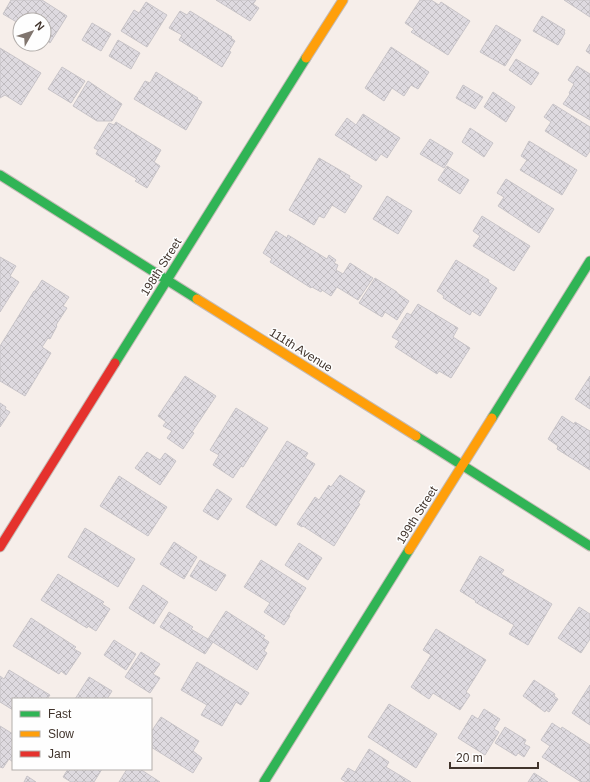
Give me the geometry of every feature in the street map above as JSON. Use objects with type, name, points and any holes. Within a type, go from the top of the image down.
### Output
[{"type":"street","name":"198th Street","points":[[0,547],[343,0]]},
{"type":"street","name":"111th Avenue","points":[[0,176],[590,546]]},
{"type":"street","name":"199th Street","points":[[264,782],[590,261]]},
{"type":"building","points":[[11,0],[42,0],[67,16],[52,40],[52,12],[12,12],[12,19],[3,14]]},
{"type":"building","points":[[216,0],[256,0],[253,4],[259,8],[250,21]]},
{"type":"building","points":[[420,0],[431,0],[439,5],[441,2],[470,21],[448,55],[411,32],[414,29],[405,23]]},
{"type":"building","points":[[564,0],[590,0],[590,17]]},
{"type":"building","points":[[146,2],[167,15],[147,47],[121,31],[134,10],[139,13]]},
{"type":"building","points":[[180,11],[187,15],[190,11],[232,37],[231,38],[235,41],[229,51],[231,52],[222,67],[179,40],[182,35],[169,28]]},
{"type":"building","points":[[542,16],[565,30],[565,33],[558,45],[533,31]]},
{"type":"building","points":[[92,23],[111,34],[101,51],[82,40]]},
{"type":"building","points":[[496,25],[521,40],[505,66],[480,52]]},
{"type":"building","points":[[118,40],[140,53],[131,69],[109,56]]},
{"type":"building","points":[[590,44],[590,54],[586,51]]},
{"type":"building","points":[[391,47],[429,72],[418,89],[411,85],[404,96],[392,88],[384,101],[365,88]]},
{"type":"building","points":[[0,48],[41,73],[21,105],[5,95],[0,98]]},
{"type":"building","points":[[516,59],[539,73],[531,85],[509,70]]},
{"type":"building","points":[[577,66],[590,74],[590,120],[563,104],[570,94],[569,93],[574,84],[568,80]]},
{"type":"building","points":[[62,67],[85,81],[71,103],[48,89]]},
{"type":"building","points":[[156,72],[202,102],[186,130],[134,99],[145,81],[150,83]]},
{"type":"building","points":[[88,81],[122,104],[112,121],[97,121],[73,106]]},
{"type":"building","points":[[463,85],[483,97],[475,109],[456,98]]},
{"type":"building","points":[[493,92],[515,107],[506,122],[484,107]]},
{"type":"building","points":[[553,104],[590,127],[590,151],[586,157],[545,131],[551,122],[544,117]]},
{"type":"building","points":[[363,114],[400,138],[387,158],[381,154],[376,161],[335,135],[347,118],[356,125]]},
{"type":"building","points":[[116,122],[161,150],[154,162],[160,166],[147,188],[135,181],[137,179],[96,154],[98,150],[94,148],[109,123],[114,125]]},
{"type":"building","points":[[470,128],[493,143],[484,157],[462,142]]},
{"type":"building","points":[[430,139],[453,153],[444,168],[420,154]]},
{"type":"building","points":[[529,141],[577,170],[562,195],[520,170],[527,160],[521,156]]},
{"type":"building","points":[[319,158],[350,176],[349,178],[362,186],[345,213],[332,205],[324,218],[319,216],[314,225],[289,210]]},
{"type":"building","points":[[447,166],[469,180],[460,194],[438,180]]},
{"type":"building","points":[[506,179],[554,209],[539,233],[498,206],[504,197],[497,193]]},
{"type":"building","points":[[387,196],[412,211],[398,234],[373,219]]},
{"type":"building","points":[[482,216],[530,246],[514,271],[473,246],[480,236],[473,231]]},
{"type":"building","points":[[276,231],[287,238],[288,235],[327,259],[329,255],[336,260],[334,263],[338,265],[336,270],[343,274],[350,263],[373,278],[358,300],[337,287],[331,296],[322,290],[321,292],[312,287],[311,288],[270,262],[272,259],[263,253]]},
{"type":"building","points":[[0,257],[16,266],[10,276],[19,282],[0,312]]},
{"type":"building","points":[[456,260],[489,280],[488,282],[497,288],[480,316],[472,311],[470,315],[443,298],[444,296],[437,291]]},
{"type":"building","points":[[375,278],[409,301],[397,320],[385,312],[382,317],[359,303]]},
{"type":"building","points":[[42,280],[69,297],[63,306],[67,308],[56,325],[57,326],[50,339],[48,338],[42,347],[51,353],[25,396],[0,381],[0,346]]},
{"type":"building","points":[[418,304],[458,328],[453,337],[470,348],[451,378],[439,371],[437,374],[395,347],[399,341],[392,337],[407,313],[411,315]]},
{"type":"building","points":[[185,376],[216,396],[192,432],[194,433],[183,449],[167,438],[172,431],[163,426],[166,422],[158,416]]},
{"type":"building","points":[[590,376],[590,409],[575,399]]},
{"type":"building","points":[[0,403],[10,412],[0,427]]},
{"type":"building","points":[[236,408],[268,428],[243,467],[241,466],[233,478],[213,465],[219,455],[210,450]]},
{"type":"building","points":[[562,416],[574,424],[575,422],[590,431],[590,470],[557,449],[558,446],[548,439]]},
{"type":"building","points":[[287,441],[308,453],[305,458],[315,464],[276,526],[246,507]]},
{"type":"building","points":[[147,452],[160,460],[165,453],[176,461],[160,485],[135,468]]},
{"type":"building","points":[[340,475],[365,491],[358,503],[360,504],[334,546],[303,526],[302,527],[297,524],[315,497],[319,500],[329,485],[331,487]]},
{"type":"building","points":[[119,476],[167,507],[148,536],[100,506]]},
{"type":"building","points":[[217,489],[232,499],[218,520],[203,511]]},
{"type":"building","points":[[85,528],[135,559],[118,587],[68,557]]},
{"type":"building","points":[[174,542],[197,557],[184,579],[160,564]]},
{"type":"building","points":[[299,543],[322,558],[308,580],[285,565]]},
{"type":"building","points":[[480,556],[504,570],[501,574],[552,604],[528,645],[509,634],[514,625],[475,602],[476,601],[460,591]]},
{"type":"building","points":[[200,560],[226,575],[216,591],[190,576]]},
{"type":"building","points":[[261,560],[306,588],[284,625],[264,612],[270,603],[244,587]]},
{"type":"building","points":[[58,574],[104,602],[102,604],[110,609],[96,631],[88,626],[87,628],[41,600]]},
{"type":"building","points":[[143,585],[168,602],[154,624],[129,608]]},
{"type":"building","points":[[579,607],[590,614],[590,639],[581,653],[558,638]]},
{"type":"building","points":[[226,611],[265,636],[263,638],[269,642],[264,651],[267,653],[257,670],[208,639]]},
{"type":"building","points":[[169,612],[193,627],[191,629],[213,642],[205,654],[160,627]]},
{"type":"building","points":[[31,618],[76,647],[74,649],[81,653],[66,675],[61,671],[59,674],[13,646]]},
{"type":"building","points":[[436,629],[486,660],[466,692],[470,695],[460,710],[433,693],[429,699],[411,687],[431,655],[423,650]]},
{"type":"building","points":[[114,640],[136,654],[126,670],[104,655]]},
{"type":"building","points":[[141,652],[160,664],[153,674],[160,678],[150,693],[125,677]]},
{"type":"building","points":[[197,662],[249,693],[241,705],[236,702],[222,726],[201,715],[207,705],[181,690]]},
{"type":"building","points":[[9,670],[50,695],[48,698],[12,698],[12,709],[0,702],[0,676],[4,679]]},
{"type":"building","points":[[89,677],[112,691],[108,698],[76,698]]},
{"type":"building","points":[[534,680],[555,694],[554,696],[558,699],[549,712],[546,710],[545,712],[523,696]]},
{"type":"building","points":[[590,685],[590,725],[572,713]]},
{"type":"building","points":[[389,704],[437,734],[416,768],[368,737]]},
{"type":"building","points":[[484,709],[500,719],[494,729],[499,732],[485,755],[458,738],[472,715],[478,719]]},
{"type":"building","points":[[161,717],[199,741],[193,751],[202,758],[193,773],[152,748],[152,730]]},
{"type":"building","points":[[552,723],[561,729],[562,727],[590,745],[590,782],[581,782],[542,757],[550,746],[541,740]]},
{"type":"building","points":[[0,726],[12,733],[12,761],[9,759],[3,768],[0,767]]},
{"type":"building","points":[[505,727],[526,740],[524,744],[530,747],[524,757],[518,753],[516,756],[495,743]]},
{"type":"building","points":[[369,749],[389,762],[386,767],[411,782],[346,782],[341,779],[348,768],[355,772]]},
{"type":"building","points":[[67,770],[101,770],[94,782],[71,782],[63,777]]},
{"type":"building","points":[[126,770],[142,770],[160,782],[119,782]]},
{"type":"building","points":[[534,773],[548,782],[528,782]]},
{"type":"building","points":[[27,776],[36,782],[24,782]]},
{"type":"traffic: fast","points":[[115,363],[306,58]]},
{"type":"traffic: fast","points":[[0,175],[197,299]]},
{"type":"traffic: fast","points":[[492,418],[590,261]]},
{"type":"traffic: fast","points":[[416,436],[590,546]]},
{"type":"traffic: fast","points":[[264,782],[409,550]]},
{"type":"traffic: slow","points":[[306,58],[343,0]]},
{"type":"traffic: slow","points":[[197,299],[416,436]]},
{"type":"traffic: slow","points":[[409,550],[492,418]]},
{"type":"traffic: jam","points":[[0,547],[115,363]]}]
